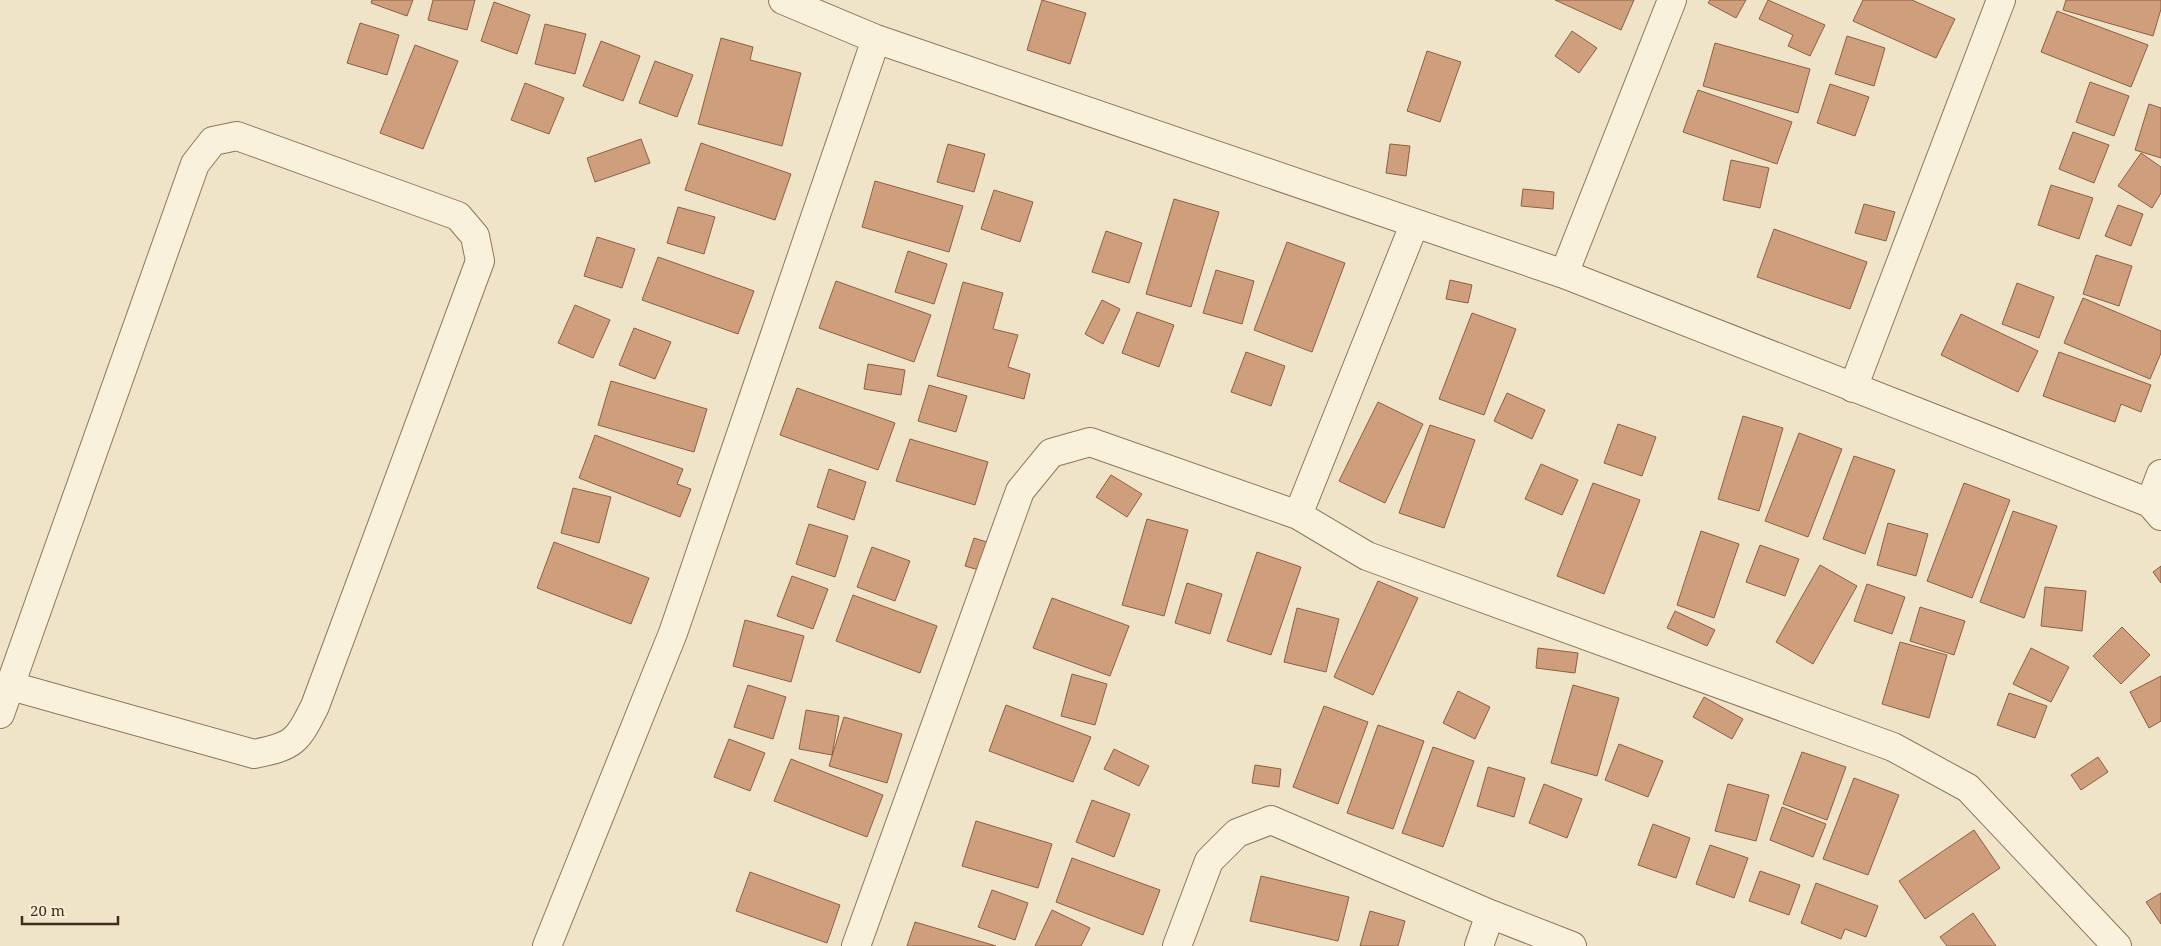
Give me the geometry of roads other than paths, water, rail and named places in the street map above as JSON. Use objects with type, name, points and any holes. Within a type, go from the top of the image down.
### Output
[{"type":"street","points":[[783,0],[876,39],[1564,274],[2156,509],[2161,474]]},
{"type":"street","points":[[1564,274],[1672,0]]},
{"type":"street","points":[[1853,388],[2001,0]]},
{"type":"street","points":[[548,946],[673,633],[876,39]]},
{"type":"street","points":[[0,714],[195,164],[213,141],[237,136],[458,216],[476,236],[480,260],[314,706],[301,734],[281,749],[254,754],[11,686]]},
{"type":"street","points":[[1298,515],[1414,224]]},
{"type":"street","points":[[856,946],[1020,491],[1051,453],[1090,442],[1298,515],[1367,556],[1894,746],[1968,788],[2117,946]]},
{"type":"street","points":[[1177,946],[1209,861],[1237,833],[1271,820],[1490,914],[1572,946]]},
{"type":"street","points":[[1479,946],[1490,914]]}]
